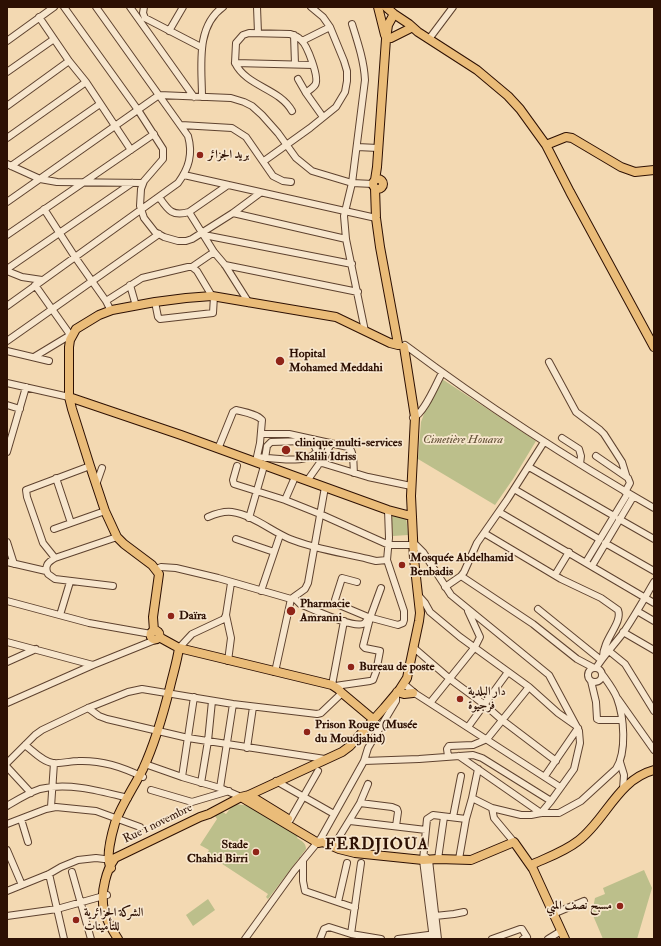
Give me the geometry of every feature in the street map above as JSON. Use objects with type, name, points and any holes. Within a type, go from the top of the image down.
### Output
[{"type":"main road","points":[[379,7],[408,30],[418,32]]},
{"type":"main road","points":[[379,7],[388,39],[377,184],[381,226],[413,418],[414,428],[411,516],[420,613],[414,648],[401,687],[404,694],[415,693]]},
{"type":"main road","points":[[386,7],[394,18],[413,27],[418,32],[466,62],[508,96],[546,145],[654,347]]},
{"type":"main road","points":[[394,18],[392,30],[388,39],[378,148],[376,218],[380,247],[401,345]]},
{"type":"main road","points":[[388,39],[408,30]]},
{"type":"main road","points":[[546,145],[566,137],[572,138],[621,166],[635,172],[654,170]]},
{"type":"main road","points":[[373,719],[333,685],[228,661],[155,636],[152,617],[159,577],[157,569],[117,537],[105,511],[69,397],[69,347],[71,335],[76,329],[99,315],[155,302],[213,296],[336,317],[390,343],[401,345]]},
{"type":"main road","points":[[69,397],[218,449],[265,462],[295,477],[388,510],[411,516]]},
{"type":"main road","points":[[118,939],[108,922],[104,899],[106,876],[112,864],[114,829],[147,765],[171,694],[179,677],[183,646]]},
{"type":"main road","points":[[401,687],[415,693]]},
{"type":"main road","name":"Rue 1 novembre","points":[[112,864],[121,855],[209,814],[238,794],[276,781],[327,760],[346,749],[401,687]]},
{"type":"main road","points":[[531,865],[578,841],[594,825],[623,789],[641,776],[654,770]]},
{"type":"main road","points":[[119,819],[128,798],[141,776]]},
{"type":"main road","points":[[238,794],[290,820],[321,841]]},
{"type":"main road","points":[[238,794],[321,841],[333,847],[355,853],[426,859],[471,860],[514,842],[531,865],[563,935]]},
{"type":"main road","points":[[104,899],[109,914],[124,939]]},
{"type":"street","points":[[7,41],[54,7]]},
{"type":"street","points":[[64,7],[138,110],[163,149],[163,159],[143,183],[140,196],[141,210],[149,226],[159,234],[170,239],[186,241],[203,234],[260,193]]},
{"type":"street","points":[[7,306],[178,183],[184,175],[191,154],[188,136],[181,125],[96,7]]},
{"type":"street","points":[[130,7],[194,97]]},
{"type":"street","points":[[144,7],[143,13],[145,18],[201,47]]},
{"type":"street","points":[[170,31],[183,7]]},
{"type":"street","points":[[202,97],[201,47],[204,33],[209,22],[223,7]]},
{"type":"street","points":[[257,7],[258,33]]},
{"type":"street","points":[[264,161],[336,107],[342,98],[348,81],[344,61],[330,28],[323,17],[311,7]]},
{"type":"street","points":[[429,39],[453,7]]},
{"type":"street","points":[[39,17],[69,61],[86,82],[131,150]]},
{"type":"street","points":[[352,24],[365,68],[366,80],[352,183],[344,212],[346,239],[365,331]]},
{"type":"street","points":[[302,41],[330,28]]},
{"type":"street","points":[[292,111],[283,100],[244,76],[239,70],[235,63],[235,47],[239,38],[248,33],[290,34],[302,41],[309,53],[317,78],[316,84],[306,93]]},
{"type":"street","points":[[294,35],[295,64]]},
{"type":"street","points":[[7,72],[54,39]]},
{"type":"street","points":[[7,106],[69,61]]},
{"type":"street","points":[[235,63],[313,65]]},
{"type":"street","points":[[298,79],[306,93],[324,117]]},
{"type":"street","points":[[7,138],[86,82]]},
{"type":"street","points":[[7,202],[159,95],[231,98],[244,102],[262,114],[287,144],[296,158],[312,171],[352,183],[377,184]]},
{"type":"street","points":[[9,165],[100,104]]},
{"type":"street","points":[[181,125],[232,128],[246,137],[276,179],[291,182]]},
{"type":"street","points":[[7,235],[154,134]]},
{"type":"street","points":[[357,146],[378,148]]},
{"type":"street","points":[[9,165],[40,179],[57,182],[143,183]]},
{"type":"street","points":[[184,175],[376,218]]},
{"type":"street","points":[[42,280],[22,277],[7,270],[132,183]]},
{"type":"street","points":[[159,197],[171,212],[182,214],[189,212],[228,185]]},
{"type":"street","points":[[44,209],[106,301],[111,311]]},
{"type":"street","points":[[189,212],[214,252],[225,265],[249,302]]},
{"type":"street","points":[[233,213],[346,239]]},
{"type":"street","points":[[7,341],[159,234]]},
{"type":"street","points":[[203,234],[352,264]]},
{"type":"street","points":[[106,301],[142,278],[149,275],[192,267],[214,252]]},
{"type":"street","points":[[225,265],[358,292]]},
{"type":"street","points":[[155,302],[158,317],[160,319],[213,313],[213,296],[197,270],[192,267]]},
{"type":"street","points":[[34,357],[71,335],[35,285]]},
{"type":"street","points":[[130,285],[136,306]]},
{"type":"street","points":[[401,345],[544,442],[654,508]]},
{"type":"street","points":[[7,351],[49,361]]},
{"type":"street","points":[[549,362],[576,412],[604,434],[622,462],[630,482],[629,494],[605,543],[589,564]]},
{"type":"street","points":[[413,418],[421,412],[442,373]]},
{"type":"street","points":[[7,383],[69,397]]},
{"type":"street","points":[[7,452],[26,387]]},
{"type":"street","points":[[7,405],[20,409]]},
{"type":"street","points":[[218,449],[231,415],[235,410],[262,420],[256,460]]},
{"type":"street","points":[[261,434],[289,434],[348,447],[351,449],[354,473]]},
{"type":"street","points":[[562,438],[579,449],[581,456],[580,464]]},
{"type":"street","points":[[249,518],[265,462],[267,446],[271,442],[304,441],[314,445],[316,451],[313,455],[300,459],[284,459],[265,462]]},
{"type":"street","points":[[445,587],[461,576],[467,567],[477,543],[529,467],[544,442]]},
{"type":"street","points":[[307,481],[319,464],[322,463],[331,443]]},
{"type":"street","points":[[596,456],[626,475]]},
{"type":"street","points":[[322,463],[388,482],[411,486]]},
{"type":"street","points":[[55,558],[43,543],[26,492],[27,488],[90,466]]},
{"type":"street","points":[[236,466],[233,480],[234,484],[286,500],[388,545],[416,545],[423,552],[451,595],[549,675],[577,727],[580,736],[574,769],[571,775],[541,812]]},
{"type":"street","points":[[529,467],[654,539]]},
{"type":"street","points":[[96,485],[102,468]]},
{"type":"street","points":[[286,500],[295,477]]},
{"type":"street","points":[[56,478],[71,523]]},
{"type":"street","points":[[275,672],[292,599],[307,587],[325,487]]},
{"type":"street","points":[[514,489],[599,539]]},
{"type":"street","points":[[357,582],[342,578],[336,602],[337,604],[369,618],[401,625],[404,620],[404,611],[387,560],[388,510]]},
{"type":"street","points":[[54,529],[105,511]]},
{"type":"street","points":[[208,517],[216,514],[231,512],[249,518],[280,535],[304,544],[376,561],[387,560]]},
{"type":"street","points":[[499,512],[654,603]]},
{"type":"street","points":[[589,564],[599,539],[616,518]]},
{"type":"street","points":[[484,534],[555,575],[601,598],[618,610],[619,619],[604,646],[602,658]]},
{"type":"street","points":[[261,591],[280,535]]},
{"type":"street","points":[[46,571],[48,562],[55,558],[117,537]]},
{"type":"street","points":[[236,539],[274,552]]},
{"type":"street","points":[[7,542],[14,564]]},
{"type":"street","points":[[605,543],[654,571]]},
{"type":"street","points":[[555,575],[569,552]]},
{"type":"street","points":[[7,562],[46,571],[50,577],[55,580],[113,586]]},
{"type":"street","points":[[157,569],[161,567],[172,568],[292,599],[300,604],[352,624],[364,624],[369,618]]},
{"type":"street","points":[[461,576],[533,624],[577,659],[599,669],[617,698],[654,750]]},
{"type":"street","points":[[60,615],[70,582]]},
{"type":"street","points":[[621,720],[597,720],[596,702],[589,670],[595,668],[609,651],[637,611],[654,582]]},
{"type":"street","points":[[228,661],[230,638],[226,615],[231,583]]},
{"type":"street","points":[[344,622],[333,685],[373,680],[380,651],[365,648],[363,646],[369,618],[381,588]]},
{"type":"street","points":[[418,594],[430,612],[460,637],[529,687],[558,713],[577,727]]},
{"type":"street","points":[[7,601],[89,623],[155,636]]},
{"type":"street","points":[[430,703],[475,647],[480,637],[467,609]]},
{"type":"street","points":[[538,609],[602,658]]},
{"type":"street","points":[[637,611],[654,621]]},
{"type":"street","points":[[420,613],[430,612]]},
{"type":"street","points":[[183,646],[192,634],[223,620],[226,615]]},
{"type":"street","points":[[623,632],[654,650]]},
{"type":"street","points":[[7,703],[155,636]]},
{"type":"street","points":[[7,642],[93,665]]},
{"type":"street","points":[[414,648],[450,679],[556,761]]},
{"type":"street","points":[[7,662],[36,649]]},
{"type":"street","points":[[609,651],[625,664],[652,702],[654,711]]},
{"type":"street","points":[[577,659],[592,679],[608,683]]},
{"type":"street","points":[[468,727],[508,672]]},
{"type":"street","points":[[592,679],[601,678],[602,674]]},
{"type":"street","points":[[245,939],[303,860],[321,841],[364,760],[368,748],[396,701],[401,687]]},
{"type":"street","points":[[448,756],[447,749],[449,746],[473,745],[487,739],[529,687]]},
{"type":"street","points":[[7,763],[42,730],[88,708],[134,690],[149,689],[253,707],[317,714],[322,713],[342,694]]},
{"type":"street","points":[[415,693],[560,787]]},
{"type":"street","points":[[182,777],[194,697]]},
{"type":"street","points":[[472,798],[492,808],[525,816],[541,812],[559,813],[571,808],[616,769],[620,762],[623,743],[617,698]]},
{"type":"street","points":[[201,782],[208,741],[212,700]]},
{"type":"street","points":[[220,788],[233,704]]},
{"type":"street","points":[[247,748],[253,707]]},
{"type":"street","points":[[88,708],[99,716],[107,719],[188,738],[327,760]]},
{"type":"street","points":[[545,776],[577,727]]},
{"type":"street","points":[[25,745],[43,758],[54,763],[76,761],[104,763],[121,767],[141,776]]},
{"type":"street","points":[[364,760],[420,759],[473,755],[482,758],[551,801]]},
{"type":"street","points":[[459,756],[541,812]]},
{"type":"street","points":[[620,762],[624,775],[623,789]]},
{"type":"street","points":[[52,807],[54,763]]},
{"type":"street","points":[[147,765],[238,794]]},
{"type":"street","points":[[7,767],[31,793]]},
{"type":"street","points":[[459,859],[466,819],[478,769]]},
{"type":"street","points":[[290,820],[318,771]]},
{"type":"street","points":[[453,817],[461,776]]},
{"type":"street","points":[[276,781],[334,814]]},
{"type":"street","points":[[333,847],[360,804],[368,784]]},
{"type":"street","points":[[7,806],[31,793],[53,787],[71,787],[94,790],[128,798]]},
{"type":"street","points":[[151,790],[192,802],[238,794]]},
{"type":"street","points":[[360,804],[392,807],[396,809],[398,812],[396,826]]},
{"type":"street","points":[[7,824],[52,807],[66,807],[96,811],[140,827]]},
{"type":"street","points":[[492,808],[494,818],[514,842]]},
{"type":"street","points":[[435,937],[426,859],[426,830],[428,818],[429,816],[433,815],[466,819]]},
{"type":"street","points":[[438,859],[444,817]]},
{"type":"street","points":[[21,819],[28,842]]},
{"type":"street","points":[[350,821],[426,830]]},
{"type":"street","points":[[7,850],[22,885]]},
{"type":"street","points":[[7,891],[49,874],[78,860],[93,858],[112,864]]},
{"type":"street","points":[[426,859],[435,916],[435,937]]},
{"type":"street","points":[[303,860],[303,881],[305,891],[355,908]]},
{"type":"street","points":[[351,934],[361,862]]},
{"type":"street","points":[[338,902],[347,863]]},
{"type":"street","points":[[72,872],[91,939]]},
{"type":"street","points":[[49,874],[64,939]]},
{"type":"street","points":[[7,916],[57,909],[104,899]]},
{"type":"street","points":[[553,914],[584,901]]},
{"type":"street","points":[[435,916],[464,912]]},
{"type":"street","points":[[320,939],[321,934],[327,927],[351,934],[381,939]]},
{"type":"street","points":[[492,939],[520,929],[522,929],[526,938]]},
{"type":"street","points":[[548,939],[563,935]]},
{"type":"street","points":[[398,939],[435,937]]},
{"type":"green space","name":"Cimetière Houara","points":[[442,379],[536,441],[495,505],[418,459],[421,422],[425,411]]},
{"type":"green space","points":[[391,512],[406,516],[408,535],[393,536]]},
{"type":"green space","name":"Stade Chahid Birri","points":[[236,804],[250,806],[258,812],[259,811],[298,836],[297,838],[305,845],[306,849],[268,899],[266,897],[268,894],[207,854],[209,850],[200,845],[217,819],[215,816],[221,811],[226,814],[232,806]]},
{"type":"green space","name":"مسبح نصف المبي","points":[[644,870],[652,888],[637,939],[603,939],[592,913],[595,898],[605,894],[603,888]]},
{"type":"green space","points":[[208,899],[215,910],[193,926],[186,915]]},
{"type":"place","name":"بريد الجزائر","points":[[200,155]]},
{"type":"place","name":"Hopital Mohamed Meddahi","points":[[280,361]]},
{"type":"place","name":"clinique multi-services Khalili Idriss","points":[[286,450]]},
{"type":"place","name":"Mosquée Abdelhamid Benbadis","points":[[402,565]]},
{"type":"place","name":"Pharmacie Amranni","points":[[291,611]]},
{"type":"place","name":"Daïra","points":[[171,616]]},
{"type":"place","name":"Bureau de poste","points":[[351,667]]},
{"type":"place","name":"دار البلدية فرجيوة","points":[[460,699]]},
{"type":"place","name":"Prison Rouge (Musée du Moudjahid)","points":[[307,732]]},
{"type":"place","name":"Stade Chahid Birri","points":[[256,852]]},
{"type":"place","name":"مسبح نصف المبي","points":[[620,906]]},
{"type":"place","name":"الشركة الجزائرية للتأمينات","points":[[76,920]]},
{"type":"district","name":"FERDJIOUA","points":[[377,846]]}]
